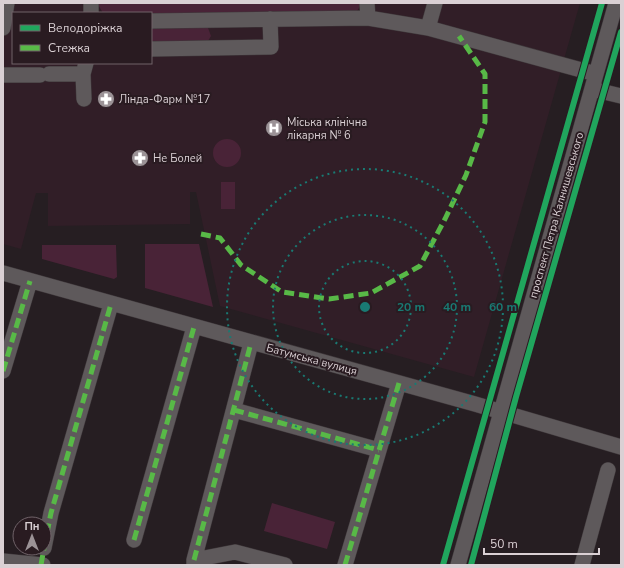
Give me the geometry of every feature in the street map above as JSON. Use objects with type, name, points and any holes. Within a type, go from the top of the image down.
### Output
[{"type":"street","points":[[3,28],[7,3]]},
{"type":"street","points":[[428,28],[435,3]]},
{"type":"street","name":"проспект Петра Калнишевського","points":[[458,565],[616,3]]},
{"type":"street","points":[[152,22],[270,20],[368,10],[594,81],[621,96]]},
{"type":"street","points":[[152,49],[271,47],[270,20]]},
{"type":"street","points":[[3,74],[44,74],[84,69],[84,99]]},
{"type":"street","name":"Батумська вулиця","points":[[3,273],[399,383],[621,447]]},
{"type":"street","points":[[3,371],[6,349],[30,281]]},
{"type":"street","points":[[50,516],[111,304]]},
{"type":"street","points":[[134,540],[194,327]]},
{"type":"street","points":[[251,343],[194,562],[236,552],[254,561],[285,565]]},
{"type":"street","points":[[345,565],[399,383]]},
{"type":"street","points":[[234,410],[379,450]]},
{"type":"street","points":[[582,565],[608,470]]},
{"type":"street","points":[[3,561],[42,565]]},
{"type":"shaded area","name":"Міська клінічна лікарня № 6","points":[[3,3],[580,3],[474,377],[220,306],[196,192],[190,192],[190,224],[48,226],[48,193],[36,193],[21,249],[3,244]]},
{"type":"shaded area","points":[[97,3],[362,3],[357,11],[152,16],[152,12],[102,12]]},
{"type":"shaded area","points":[[152,26],[208,28],[211,36],[208,41],[152,45]]},
{"type":"shaded area","points":[[227,139],[237,143],[241,153],[237,163],[227,167],[217,163],[213,153],[217,143]]},
{"type":"shaded area","points":[[221,182],[235,182],[235,209],[221,209]]},
{"type":"shaded area","points":[[145,244],[199,244],[213,307],[145,288]]},
{"type":"shaded area","points":[[42,245],[116,245],[117,277],[114,279],[42,259]]},
{"type":"shaded area","points":[[272,503],[335,522],[327,549],[264,531]]},
{"type":"marked path","points":[[201,234],[220,238],[241,265],[282,292],[329,299],[371,293],[420,266],[466,175],[485,122],[485,74],[459,36]]},
{"type":"marked path","points":[[3,371],[30,281]]},
{"type":"marked path","points":[[50,516],[111,304]]},
{"type":"marked path","points":[[134,540],[194,327]]},
{"type":"marked path","points":[[194,560],[251,343]]},
{"type":"marked path","points":[[345,565],[399,383]]},
{"type":"marked path","points":[[234,410],[379,450]]},
{"type":"marked path","points":[[41,565],[43,556]]},
{"type":"cycle path","points":[[443,565],[602,3]]},
{"type":"cycle path","points":[[471,565],[516,397],[621,32]]},
{"type":"place","name":"Лінда-Фарм №17","points":[[106,99]]},
{"type":"place","name":"Міська клінічна лікарня № 6","points":[[274,128]]},
{"type":"place","name":"Не Болей","points":[[140,158]]}]
